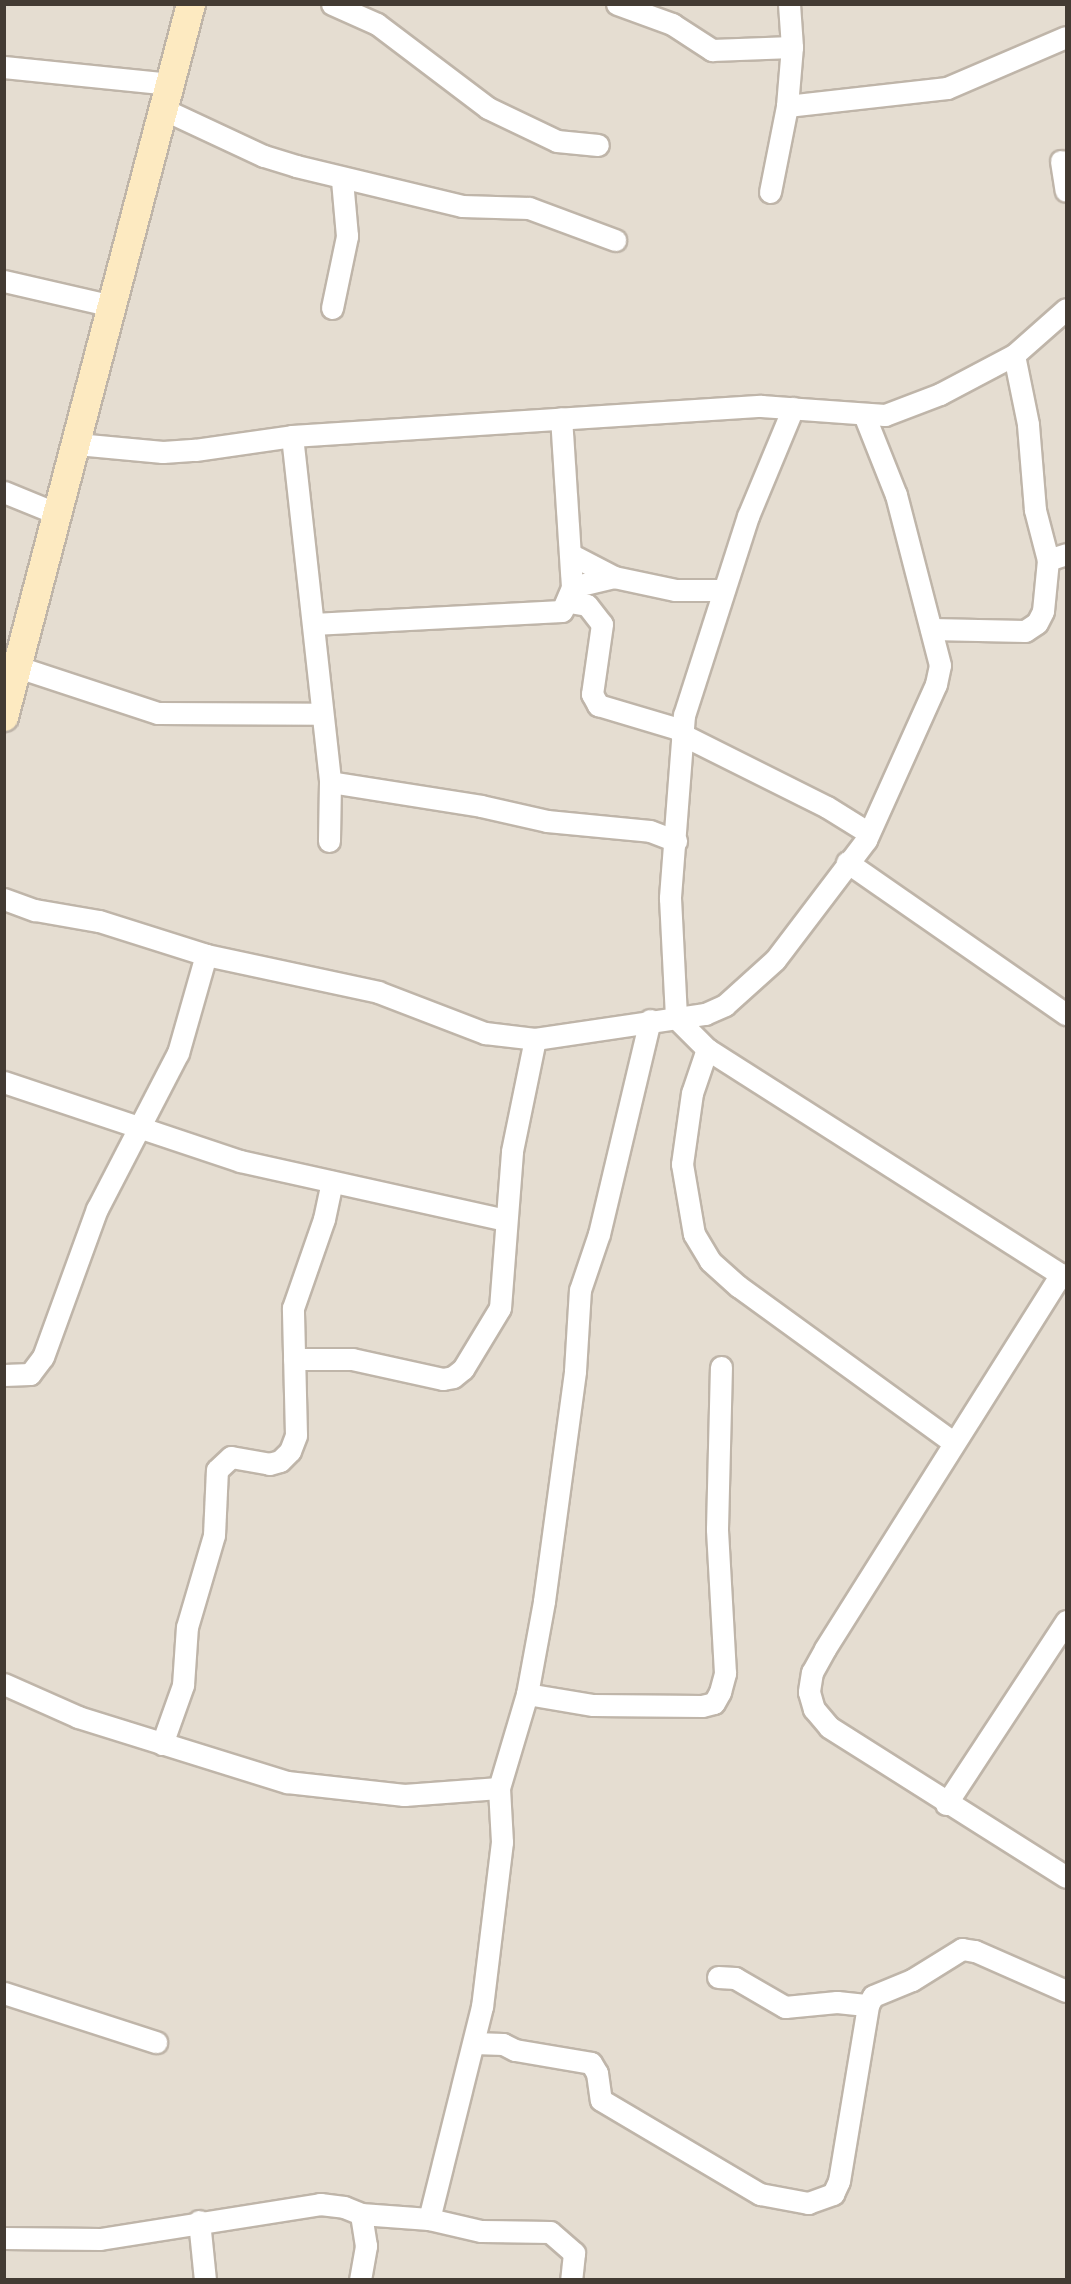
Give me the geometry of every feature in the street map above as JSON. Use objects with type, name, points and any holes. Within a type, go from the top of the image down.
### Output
[{"type":"main road","points":[[4,717],[191,4]]},
{"type":"street","points":[[332,4],[377,24],[488,108],[557,141],[598,145]]},
{"type":"street","points":[[617,4],[672,24],[712,50],[792,47]]},
{"type":"street","points":[[770,192],[787,106],[792,47],[789,4]]},
{"type":"street","points":[[787,106],[947,88],[1066,37]]},
{"type":"street","points":[[4,67],[166,96],[264,156],[342,180],[462,206],[529,208],[615,240]]},
{"type":"street","points":[[1061,161],[1066,191]]},
{"type":"street","points":[[332,308],[347,236],[342,180]]},
{"type":"street","points":[[4,281],[112,306]]},
{"type":"street","points":[[77,444],[163,452],[292,436],[761,406],[865,417],[885,415],[940,394],[1014,355],[1066,309]]},
{"type":"street","points":[[931,629],[1025,631],[1037,623],[1043,612],[1057,557],[1035,510],[1028,424],[1014,355]]},
{"type":"street","points":[[793,408],[748,516],[723,590],[681,732],[676,841],[670,898],[676,1018],[706,1049],[1064,1276],[953,1442],[825,1649],[812,1672],[809,1692],[814,1710],[829,1727],[946,1804],[1066,1877]]},
{"type":"street","points":[[4,899],[35,910],[99,921],[206,955],[378,992],[484,1033],[535,1039],[650,1020],[705,1014],[724,1005],[766,970],[869,833],[936,684],[940,665],[896,495],[865,417]]},
{"type":"street","points":[[313,624],[551,615],[562,611],[571,595],[561,418]]},
{"type":"street","points":[[292,436],[330,782],[329,841]]},
{"type":"street","points":[[4,492],[58,514]]},
{"type":"street","points":[[570,555],[614,577],[675,590],[723,590]]},
{"type":"street","points":[[571,595],[614,577]]},
{"type":"street","points":[[571,595],[587,605],[602,624],[592,694],[598,705],[681,732],[827,807],[869,833]]},
{"type":"street","points":[[18,667],[158,713],[322,714]]},
{"type":"street","points":[[330,782],[481,806],[558,822],[650,831],[676,841]]},
{"type":"street","points":[[847,862],[1066,1014]]},
{"type":"street","points":[[4,1375],[30,1374],[43,1357],[88,1230],[139,1125],[178,1053],[206,955]]},
{"type":"street","points":[[429,2219],[474,2043],[497,1901],[502,1842],[499,1788],[527,1694],[558,1500],[575,1371],[580,1290],[599,1234],[650,1020]]},
{"type":"street","points":[[294,1359],[352,1359],[443,1379],[453,1377],[501,1308],[512,1151],[535,1039]]},
{"type":"street","points":[[706,1049],[692,1093],[682,1164],[686,1204],[694,1234],[710,1261],[738,1286],[953,1442]]},
{"type":"street","points":[[4,1082],[139,1125],[240,1161],[506,1221]]},
{"type":"street","points":[[162,1744],[183,1685],[189,1618],[214,1535],[217,1470],[231,1457],[269,1464],[290,1451],[297,1418],[293,1308],[324,1219],[333,1182]]},
{"type":"street","points":[[527,1694],[594,1705],[702,1706],[714,1703],[720,1692],[725,1673],[717,1529],[721,1367]]},
{"type":"street","points":[[946,1804],[1063,1634]]},
{"type":"street","points":[[4,1684],[78,1717],[287,1782],[404,1796],[499,1788]]},
{"type":"street","points":[[474,2043],[503,2044],[515,2050],[591,2063],[597,2073],[601,2100],[760,2193],[808,2203],[833,2194],[839,2181],[868,2006],[883,1989],[912,1980],[962,1949],[975,1951],[1066,1991]]},
{"type":"street","points":[[718,1977],[735,1977],[785,2007],[837,2002],[868,2006]]},
{"type":"street","points":[[4,1993],[156,2042]]},
{"type":"street","points":[[4,2238],[100,2238],[320,2204],[344,2206],[361,2214],[429,2219],[481,2231],[550,2232],[574,2253],[571,2280]]},
{"type":"street","points":[[360,2280],[366,2246],[361,2214]]},
{"type":"street","points":[[199,2221],[205,2280]]},
{"type":"shaded area","points":[[5,5],[1066,5],[1066,2279],[5,2279]]}]
